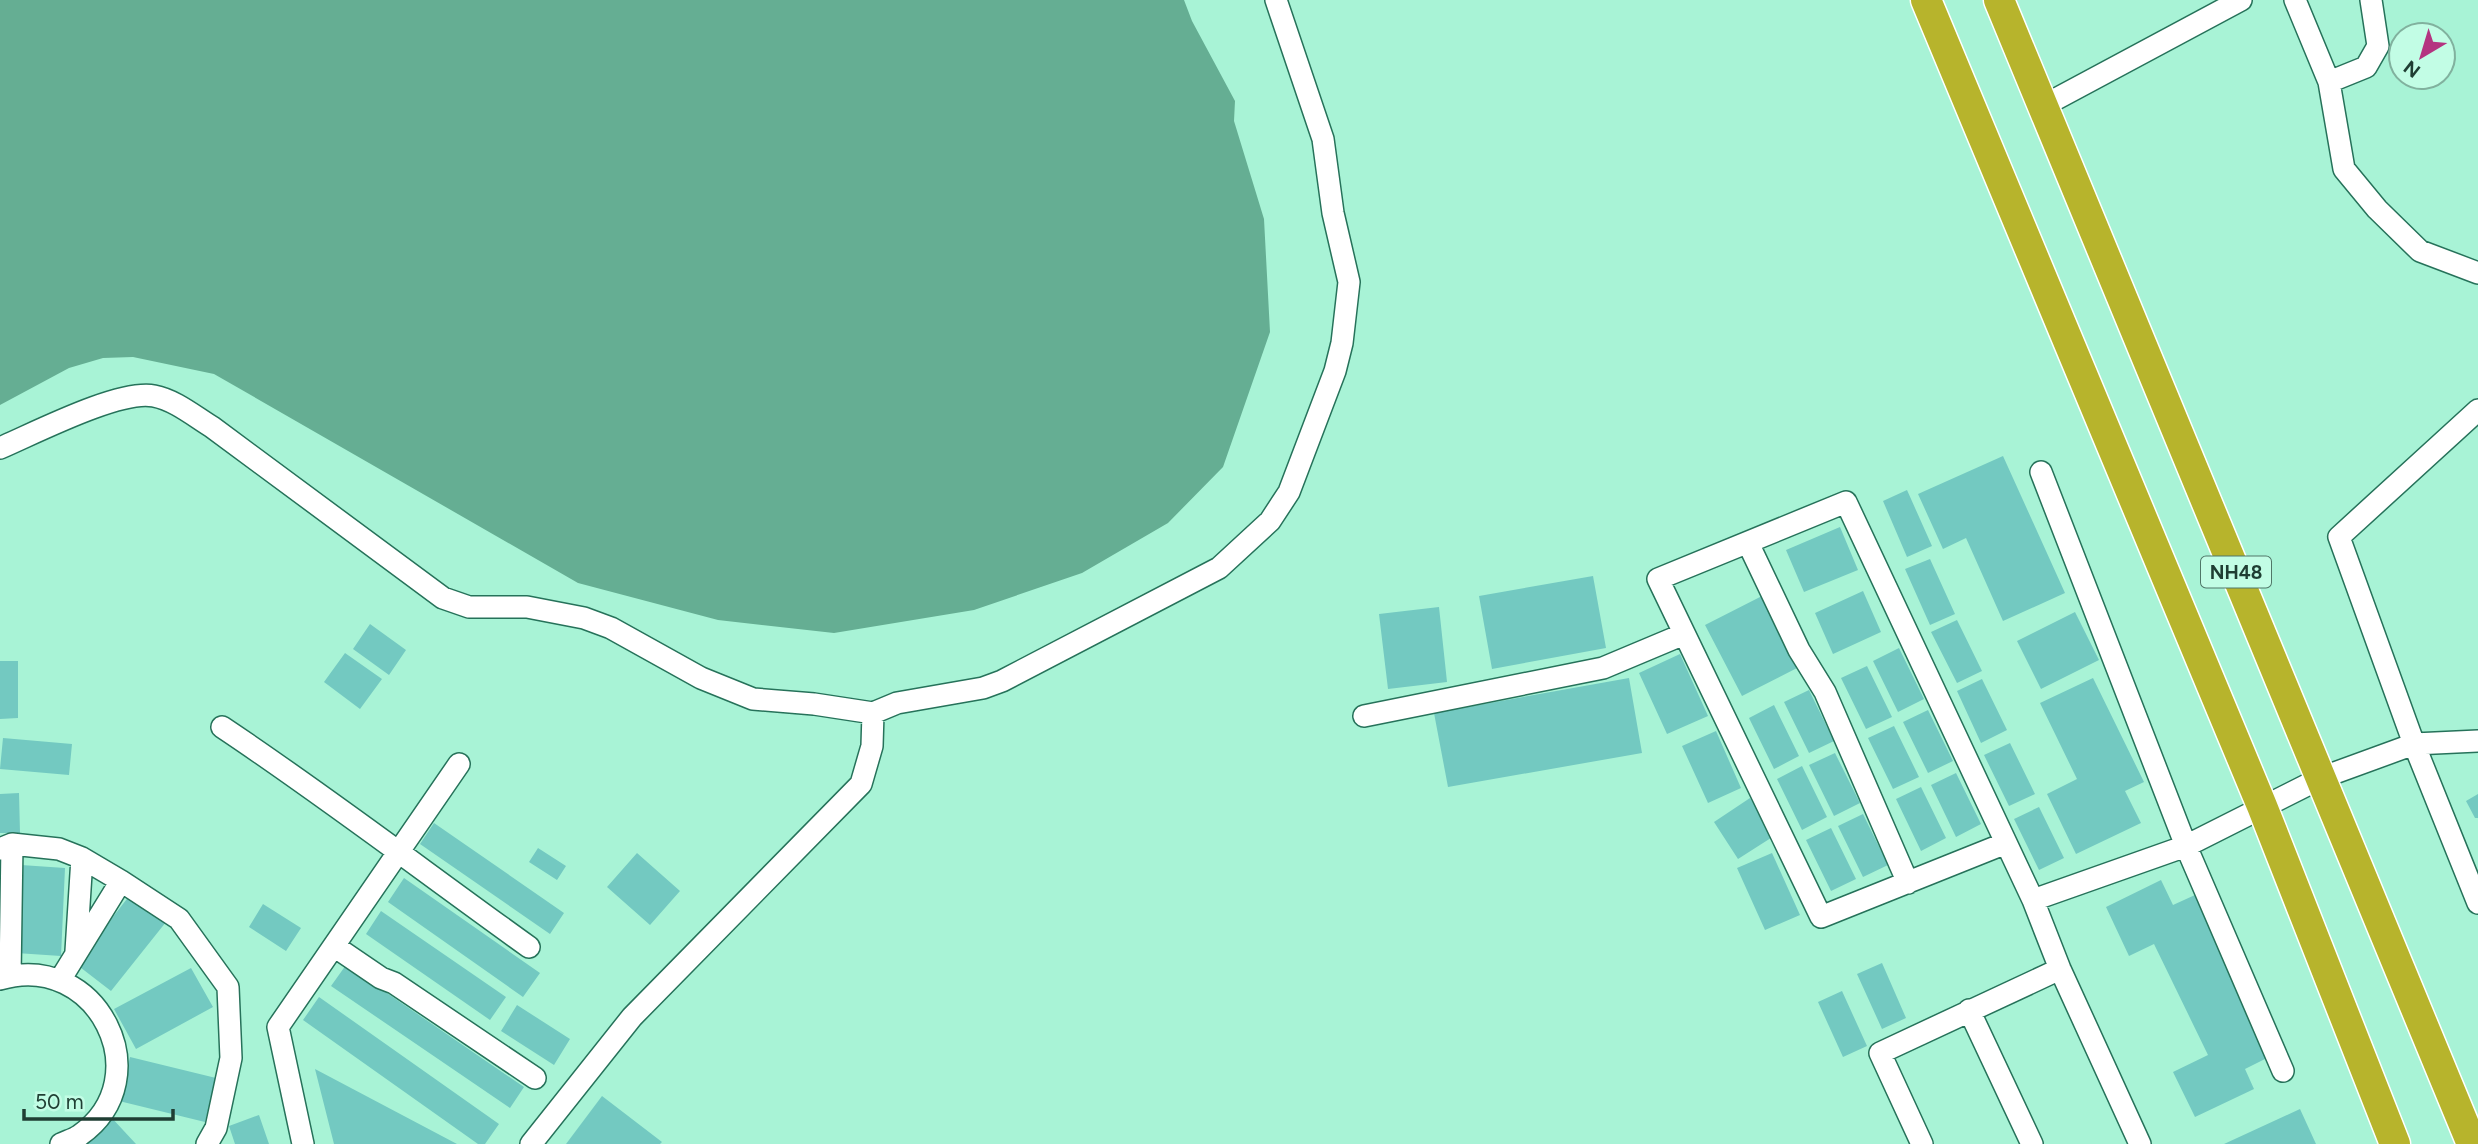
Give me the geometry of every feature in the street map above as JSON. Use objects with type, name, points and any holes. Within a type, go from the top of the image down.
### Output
[{"type":"highway","name":"NH48","points":[[1926,0],[2262,806],[2395,1144]]},
{"type":"highway","name":"NH48","points":[[1998,0],[2472,1144]]},
{"type":"street","points":[[0,448],[104,404],[136,395],[155,396],[179,406],[212,427],[443,598],[469,607],[527,607],[584,618],[611,628],[701,678],[753,699],[814,704],[873,713],[897,704],[983,688],[1002,681],[1219,568],[1270,521],[1289,492],[1335,371],[1342,343],[1349,282],[1333,212],[1323,139],[1276,0]]},
{"type":"street","points":[[2043,106],[2241,0]]},
{"type":"street","points":[[2295,0],[2329,82],[2344,169],[2377,209],[2420,251],[2478,273]]},
{"type":"street","points":[[2329,82],[2366,67],[2378,47],[2371,0]]},
{"type":"street","points":[[2478,410],[2339,537],[2414,744],[2478,903]]},
{"type":"street","points":[[2041,472],[2186,846],[2283,1071]]},
{"type":"street","points":[[2006,843],[1821,918],[1658,579],[1846,502],[2034,900],[2060,969],[2140,1144]]},
{"type":"street","points":[[1748,543],[1800,650],[1825,692],[1908,883]]},
{"type":"street","points":[[1364,716],[1603,668],[1684,634]]},
{"type":"street","points":[[531,1144],[632,1017],[861,784],[872,746],[873,713]]},
{"type":"street","points":[[222,727],[295,776],[529,947]]},
{"type":"street","points":[[2034,900],[2186,846],[2321,778],[2414,744],[2478,741]]},
{"type":"street","points":[[303,1144],[278,1027],[459,764]]},
{"type":"street","points":[[61,1144],[80,1135],[103,1112],[115,1084],[117,1052],[107,1022],[88,997],[61,980],[36,974],[5,978],[6,846],[59,849],[82,858],[121,881],[179,919],[228,986],[231,1058],[216,1128],[207,1144]]},
{"type":"street","points":[[76,957],[82,858]]},
{"type":"street","points":[[61,980],[121,881]]},
{"type":"street","points":[[334,946],[535,1078]]},
{"type":"street","points":[[1922,1144],[1880,1053],[2060,969]]},
{"type":"street","points":[[1969,1010],[2032,1144]]},
{"type":"shaded area","points":[[0,0],[1184,0],[1192,21],[1235,101],[1234,121],[1264,219],[1270,332],[1223,467],[1168,523],[1082,573],[974,610],[834,633],[718,620],[578,583],[214,374],[133,357],[103,358],[69,368],[0,405]]},
{"type":"building","points":[[2003,456],[2065,593],[2003,621],[1966,538],[1943,549],[1918,494]]},
{"type":"building","points":[[1907,490],[1932,546],[1907,557],[1883,501]]},
{"type":"building","points":[[1840,527],[1858,570],[1804,592],[1786,550]]},
{"type":"building","points":[[1930,559],[1955,614],[1930,625],[1905,569]]},
{"type":"building","points":[[1593,576],[1606,648],[1492,669],[1479,596]]},
{"type":"building","points":[[1863,591],[1881,632],[1833,654],[1815,613]]},
{"type":"building","points":[[1762,596],[1799,667],[1742,696],[1705,625]]},
{"type":"building","points":[[1439,607],[1447,682],[1388,689],[1379,614]]},
{"type":"building","points":[[2075,612],[2099,660],[2041,689],[2017,641]]},
{"type":"building","points":[[1957,620],[1982,671],[1957,683],[1931,632]]},
{"type":"building","points":[[370,624],[406,650],[389,675],[353,649]]},
{"type":"building","points":[[1899,648],[1924,699],[1898,712],[1873,661]]},
{"type":"building","points":[[345,653],[382,679],[360,709],[324,682]]},
{"type":"building","points":[[1680,654],[1708,716],[1667,734],[1639,673]]},
{"type":"building","points":[[0,661],[18,661],[18,718],[0,719]]},
{"type":"building","points":[[1867,666],[1892,717],[1866,729],[1841,678]]},
{"type":"building","points":[[1629,678],[1642,753],[1448,787],[1434,713]]},
{"type":"building","points":[[2093,678],[2144,782],[2125,791],[2141,823],[2076,854],[2047,794],[2077,779],[2040,703]]},
{"type":"building","points":[[1982,679],[2007,730],[1981,743],[1957,691]]},
{"type":"building","points":[[1809,690],[1834,741],[1809,753],[1784,702]]},
{"type":"building","points":[[1774,705],[1799,756],[1774,769],[1749,718]]},
{"type":"building","points":[[1928,710],[1953,761],[1928,773],[1903,722]]},
{"type":"building","points":[[1894,726],[1919,777],[1893,789],[1868,738]]},
{"type":"building","points":[[1716,731],[1741,788],[1708,803],[1682,746]]},
{"type":"building","points":[[3,738],[72,744],[69,775],[0,769]]},
{"type":"building","points":[[2010,743],[2035,794],[2009,806],[1984,755]]},
{"type":"building","points":[[1835,753],[1860,803],[1834,816],[1809,765]]},
{"type":"building","points":[[1802,766],[1827,817],[1802,830],[1777,779]]},
{"type":"building","points":[[1956,773],[1981,824],[1956,837],[1931,785]]},
{"type":"building","points":[[1921,787],[1946,838],[1921,851],[1896,799]]},
{"type":"building","points":[[19,793],[20,833],[0,833],[0,794]]},
{"type":"building","points":[[2478,794],[2478,818],[2475,818],[2466,801]]},
{"type":"building","points":[[1750,798],[1774,836],[1738,859],[1714,822]]},
{"type":"building","points":[[2039,807],[2064,858],[2039,870],[2014,819]]},
{"type":"building","points":[[1863,814],[1888,865],[1863,877],[1838,826]]},
{"type":"building","points":[[434,823],[564,913],[550,934],[420,844]]},
{"type":"building","points":[[1831,828],[1856,879],[1831,891],[1806,840]]},
{"type":"building","points":[[538,848],[566,866],[557,880],[529,862]]},
{"type":"building","points":[[637,853],[680,891],[650,925],[607,887]]},
{"type":"building","points":[[1772,853],[1800,915],[1765,930],[1737,868]]},
{"type":"building","points":[[21,865],[65,868],[61,956],[16,953]]},
{"type":"building","points":[[404,878],[540,973],[523,997],[388,902]]},
{"type":"building","points":[[2161,880],[2173,905],[2195,895],[2273,1055],[2245,1069],[2254,1089],[2195,1117],[2173,1072],[2208,1055],[2154,944],[2129,956],[2106,907]]},
{"type":"building","points":[[130,895],[166,922],[111,991],[76,964]]},
{"type":"building","points":[[263,904],[301,928],[286,951],[249,927]]},
{"type":"building","points":[[381,911],[506,997],[490,1020],[366,934]]},
{"type":"building","points":[[1882,963],[1906,1018],[1882,1029],[1857,974]]},
{"type":"building","points":[[346,965],[524,1087],[510,1108],[331,986]]},
{"type":"building","points":[[191,968],[213,1007],[136,1049],[114,1009]]},
{"type":"building","points":[[1842,991],[1867,1046],[1843,1057],[1818,1002]]},
{"type":"building","points":[[319,997],[499,1124],[485,1144],[478,1144],[303,1020]]},
{"type":"building","points":[[517,1005],[570,1039],[554,1065],[501,1031]]},
{"type":"building","points":[[130,1057],[216,1078],[205,1122],[119,1101]]},
{"type":"building","points":[[315,1069],[457,1144],[334,1144]]},
{"type":"building","points":[[602,1096],[662,1142],[566,1144]]},
{"type":"building","points":[[2300,1109],[2316,1144],[2224,1144]]},
{"type":"building","points":[[259,1115],[269,1144],[235,1144],[229,1126]]},
{"type":"building","points":[[110,1116],[136,1144],[80,1144]]}]
